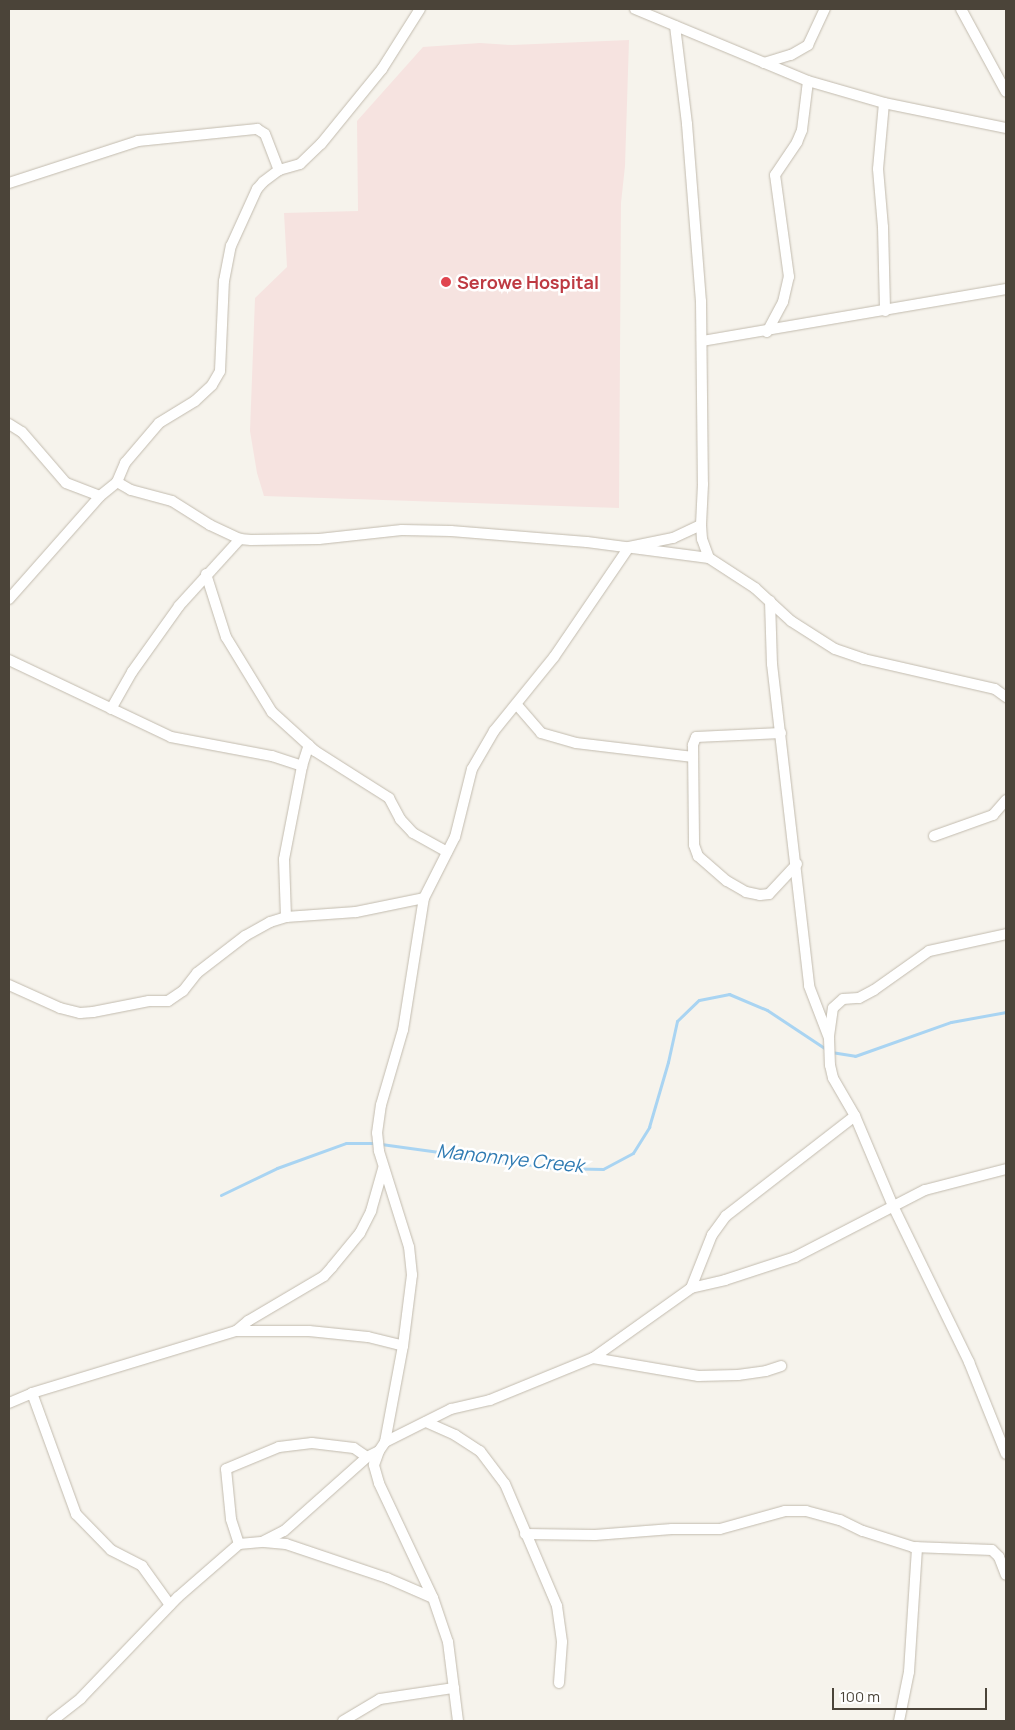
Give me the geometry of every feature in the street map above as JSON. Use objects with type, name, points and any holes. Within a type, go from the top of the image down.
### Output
[{"type":"street","points":[[9,599],[100,496],[117,482],[125,463],[159,423],[201,396],[212,384],[220,371],[224,280],[231,246],[257,189],[279,170],[300,164],[321,144],[382,69],[420,9]]},
{"type":"street","points":[[635,9],[808,81],[884,103],[1006,128]]},
{"type":"street","points":[[764,63],[791,55],[808,45],[825,9]]},
{"type":"street","points":[[961,9],[1006,92]]},
{"type":"street","points":[[675,26],[688,134],[702,341],[704,484],[701,525],[702,539],[709,558]]},
{"type":"street","points":[[767,332],[783,302],[789,277],[775,174],[797,142],[802,130],[808,81]]},
{"type":"street","points":[[884,103],[878,169],[883,227],[885,311]]},
{"type":"street","points":[[9,183],[138,141],[256,129],[265,134],[279,170]]},
{"type":"street","points":[[702,341],[767,332],[1006,289]]},
{"type":"street","points":[[9,424],[22,432],[66,484],[100,496]]},
{"type":"street","points":[[117,482],[131,490],[172,501],[210,525],[240,539],[271,542],[378,532],[451,531],[629,547],[709,558],[770,600],[791,621],[835,649],[864,659],[994,689],[1006,697]]},
{"type":"street","points":[[458,1721],[448,1642],[433,1598],[379,1483],[374,1465],[379,1451],[385,1442],[412,1275],[409,1247],[383,1169],[377,1133],[380,1105],[391,1075],[403,1030],[424,898],[455,837],[472,769],[494,731],[554,657],[629,547],[673,538],[701,525]]},
{"type":"street","points":[[111,710],[132,672],[179,606],[206,574],[240,539]]},
{"type":"street","points":[[206,574],[226,637],[272,712],[309,745],[389,798],[400,819],[413,833],[447,852]]},
{"type":"street","points":[[770,600],[772,664],[797,864],[809,986],[829,1038]]},
{"type":"street","points":[[9,660],[171,737],[265,755],[302,766]]},
{"type":"street","points":[[517,705],[541,733],[576,743],[693,757]]},
{"type":"street","points":[[781,733],[698,736],[694,742],[693,757],[694,845],[698,856],[727,881],[746,892],[760,895],[769,894],[797,864]]},
{"type":"street","points":[[286,917],[284,859],[302,766],[309,745]]},
{"type":"street","points":[[934,836],[993,815],[1006,800]]},
{"type":"street","points":[[9,985],[60,1008],[80,1013],[149,1001],[168,1001],[183,991],[197,973],[245,936],[270,922],[286,917],[356,912],[424,898]]},
{"type":"street","points":[[1006,934],[929,951],[874,990],[859,998],[843,999],[833,1008],[829,1038],[830,1065],[833,1078],[855,1116],[893,1206],[969,1362],[1006,1454]]},
{"type":"street","points":[[691,1288],[712,1235],[726,1216],[855,1116]]},
{"type":"street","points":[[236,1331],[248,1321],[324,1276],[332,1268],[360,1233],[371,1211],[383,1169]]},
{"type":"street","points":[[385,1442],[451,1409],[490,1400],[593,1358],[691,1288],[725,1280],[795,1258],[926,1190],[1006,1169]]},
{"type":"street","points":[[9,1403],[32,1393],[236,1331],[309,1331],[368,1337],[402,1346]]},
{"type":"street","points":[[593,1358],[698,1376],[738,1375],[766,1371],[781,1366]]},
{"type":"street","points":[[32,1393],[76,1514],[110,1550],[142,1566],[170,1605]]},
{"type":"street","points":[[426,1422],[455,1435],[480,1451],[505,1484],[557,1606],[561,1622],[559,1683]]},
{"type":"street","points":[[239,1544],[231,1519],[225,1477],[226,1470],[230,1467],[279,1447],[312,1443],[354,1448],[367,1457]]},
{"type":"street","points":[[264,1542],[284,1531],[367,1457],[379,1451]]},
{"type":"street","points":[[525,1534],[595,1535],[672,1529],[720,1529],[785,1512],[806,1511],[840,1520],[863,1531],[916,1547],[992,1550],[999,1557],[1006,1575]]},
{"type":"street","points":[[52,1721],[82,1698],[170,1605],[239,1544],[264,1542],[286,1544],[387,1578],[433,1598]]},
{"type":"street","points":[[899,1721],[909,1672],[916,1547]]},
{"type":"street","points":[[343,1721],[380,1699],[454,1688]]},
{"type":"shaded area","name":"Serowe Hospital","points":[[629,40],[625,166],[621,203],[619,508],[264,496],[257,473],[250,431],[255,298],[287,267],[284,213],[358,211],[357,121],[423,47],[480,43],[512,45]]},
{"type":"waterway","name":"Manonnye Creek","points":[[381,1144],[554,1168],[603,1169],[633,1153],[649,1127],[668,1062],[677,1021],[699,1000],[729,994],[767,1010],[826,1049]]},
{"type":"waterway","name":"Manonnye Creek","points":[[831,1052],[855,1056],[951,1022],[1006,1012]]},
{"type":"waterway","name":"Manonnye Creek","points":[[221,1195],[277,1168],[346,1143],[375,1143]]},
{"type":"place","name":"Serowe Hospital","points":[[446,282]]}]
